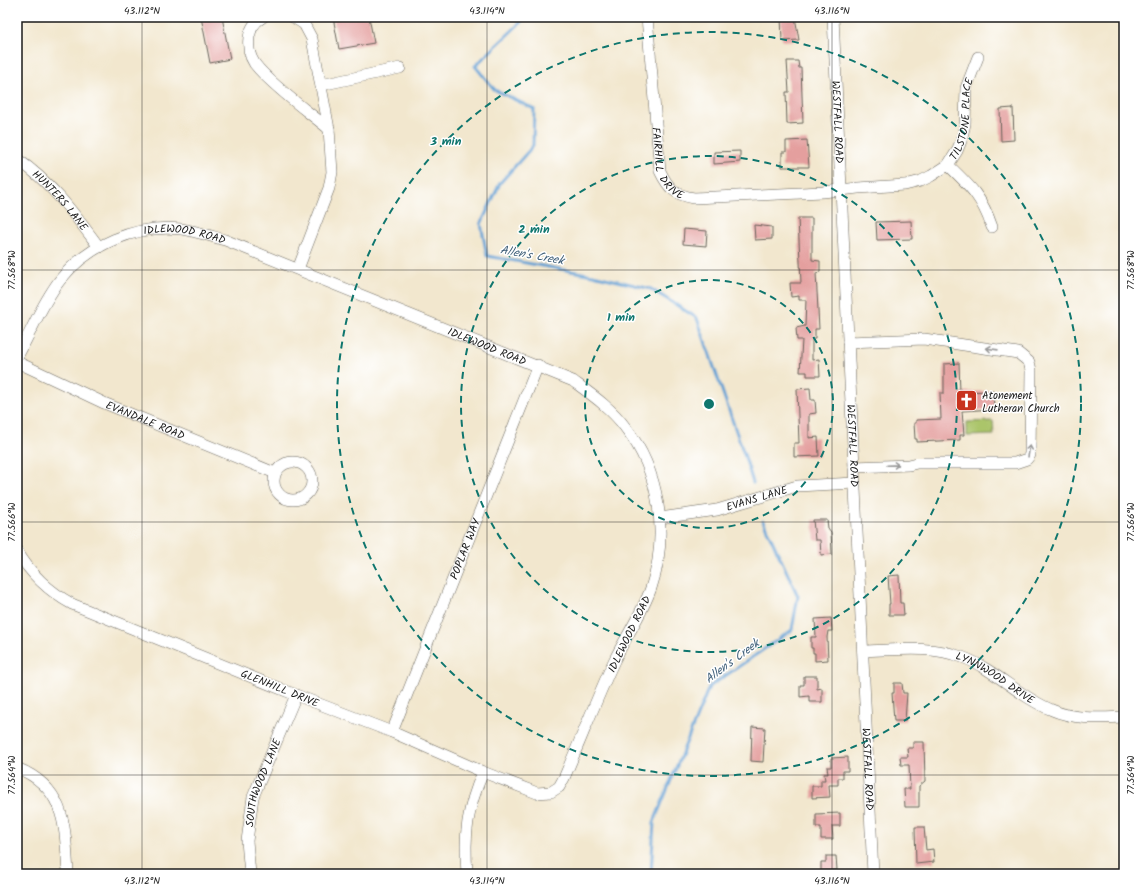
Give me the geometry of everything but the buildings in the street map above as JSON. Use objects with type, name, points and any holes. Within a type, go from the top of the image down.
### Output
[{"type":"street","points":[[263,17],[259,19],[249,32],[248,49],[258,68],[328,129]]},
{"type":"street","points":[[293,17],[304,24],[312,40],[328,129],[332,172],[329,188],[298,269]]},
{"type":"street","name":"FAIRHILL DRIVE","points":[[647,17],[658,162],[666,182],[673,191],[684,197],[694,198],[841,190]]},
{"type":"street","name":"WESTFALL ROAD","points":[[833,17],[873,874]]},
{"type":"street","name":"TILSTONE PLACE","points":[[841,190],[913,184],[932,176],[948,165],[957,151],[961,141],[965,124],[966,88],[978,57]]},
{"type":"street","points":[[321,85],[400,68]]},
{"type":"street","name":"HUNTERS LANE","points":[[17,159],[28,167],[57,194],[98,247]]},
{"type":"street","points":[[948,165],[975,191],[982,202],[992,227]]},
{"type":"street","name":"IDLEWOOD ROAD","points":[[17,357],[50,296],[61,279],[85,256],[114,239],[138,231],[165,228],[180,229],[225,240],[538,366],[573,381],[599,400],[625,426],[643,455],[653,480],[660,518],[659,552],[651,587],[637,621],[615,660],[564,778],[558,787]]},
{"type":"street","points":[[848,342],[924,340],[1018,353],[1029,362],[1031,370],[1030,455],[1028,459],[1014,463],[917,463],[909,465],[854,467]]},
{"type":"street","name":"EVANDALE ROAD","points":[[17,362],[104,403],[275,472]]},
{"type":"street","name":"POPLAR WAY","points":[[392,732],[538,366]]},
{"type":"street","name":"EVANS LANE","points":[[660,518],[717,510],[798,486],[855,483]]},
{"type":"street","name":"GLENHILL DRIVE","points":[[17,551],[27,566],[48,588],[72,604],[296,695],[392,732],[483,772],[537,793],[547,793],[558,787]]},
{"type":"street","name":"LYNNWOOD DRIVE","points":[[863,651],[923,649],[942,651],[967,659],[990,670],[1042,706],[1059,713],[1085,718],[1124,717]]},
{"type":"street","name":"SOUTHWOOD LANE","points":[[250,874],[247,841],[253,797],[296,695]]},
{"type":"street","points":[[17,768],[43,784],[56,799],[62,812],[68,874]]},
{"type":"street","points":[[467,874],[465,841],[468,818],[483,772]]},
{"type":"green space","points":[[993,421],[994,435],[967,436],[967,422]]},
{"type":"waterway","name":"Allen's Creek","points":[[521,17],[521,22],[475,66],[495,90],[534,109],[533,146],[500,183],[481,224],[487,256],[593,275],[651,289],[697,318],[753,483]]},
{"type":"waterway","name":"Allen's Creek","points":[[651,874],[654,822],[709,687],[792,630],[798,596],[763,521]]},
{"type":"place","name":"Atonement Lutheran Church","points":[[967,401]]}]
